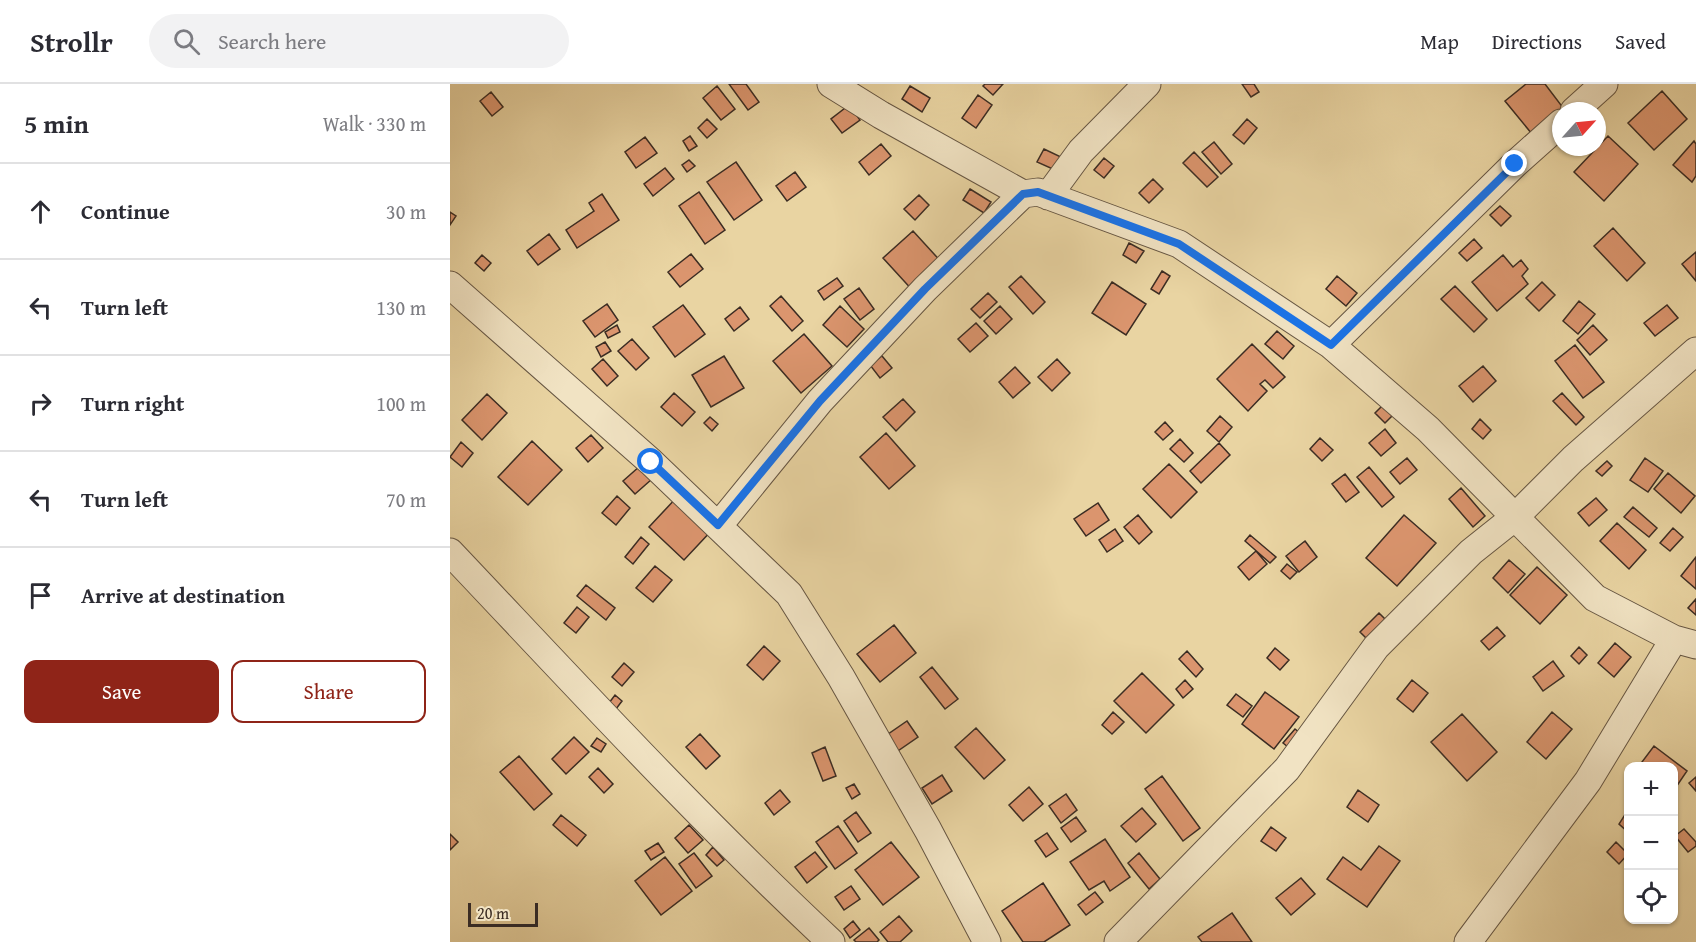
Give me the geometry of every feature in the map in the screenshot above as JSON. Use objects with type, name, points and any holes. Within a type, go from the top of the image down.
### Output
[{"type":"street","points":[[831,84],[881,115],[1036,195],[1179,244],[1331,345],[1428,429],[1595,598],[1685,642],[1588,781],[1468,942]]},
{"type":"street","points":[[718,525],[820,401],[925,289],[1036,195],[1147,84]]},
{"type":"street","points":[[1584,102],[1604,84]]},
{"type":"street","points":[[1331,345],[1515,164],[1552,131]]},
{"type":"street","points":[[450,285],[651,462],[789,594],[841,677],[987,942]]},
{"type":"street","points":[[1118,942],[1287,769],[1376,648],[1470,552],[1515,517],[1573,459],[1696,351]]},
{"type":"street","points":[[450,552],[616,728],[736,850],[831,942]]},
{"type":"building","points":[[729,84],[746,84],[759,102],[748,110]]},
{"type":"building","points":[[1003,84],[993,95],[983,86]]},
{"type":"building","points":[[1242,84],[1254,84],[1259,92],[1251,97]]},
{"type":"building","points":[[1526,84],[1545,84],[1559,102],[1552,102],[1552,118],[1532,134],[1505,101]]},
{"type":"building","points":[[717,86],[735,109],[721,120],[703,98]]},
{"type":"building","points":[[910,86],[930,98],[922,112],[902,99]]},
{"type":"building","points":[[1662,91],[1687,119],[1654,150],[1628,123]]},
{"type":"building","points":[[491,92],[503,107],[492,116],[480,101]]},
{"type":"building","points":[[978,95],[992,105],[976,128],[962,118]]},
{"type":"building","points":[[849,105],[860,120],[842,133],[831,119]]},
{"type":"building","points":[[707,119],[717,129],[707,138],[698,128]]},
{"type":"building","points":[[1247,119],[1257,128],[1244,144],[1233,135]]},
{"type":"building","points":[[690,136],[697,146],[689,151],[683,141]]},
{"type":"building","points":[[1608,136],[1638,164],[1604,201],[1574,172],[1589,156],[1606,156]]},
{"type":"building","points":[[645,137],[657,153],[636,168],[625,152]]},
{"type":"building","points":[[1694,141],[1696,144],[1696,176],[1692,182],[1673,165]]},
{"type":"building","points":[[1214,142],[1232,164],[1221,174],[1202,152]]},
{"type":"building","points":[[881,144],[891,156],[869,175],[859,162]]},
{"type":"building","points":[[1044,149],[1061,157],[1055,170],[1037,162]]},
{"type":"building","points":[[1194,152],[1218,177],[1207,187],[1183,163]]},
{"type":"building","points":[[1104,158],[1114,166],[1104,178],[1094,170]]},
{"type":"building","points":[[689,160],[695,166],[687,172],[682,165]]},
{"type":"building","points":[[736,162],[762,200],[734,220],[707,182]]},
{"type":"building","points":[[665,168],[674,179],[653,196],[644,184]]},
{"type":"building","points":[[795,172],[806,187],[787,201],[776,186]]},
{"type":"building","points":[[1153,179],[1163,189],[1149,203],[1139,193]]},
{"type":"building","points":[[970,189],[991,202],[984,213],[963,200]]},
{"type":"building","points":[[699,192],[725,230],[705,244],[679,206]]},
{"type":"building","points":[[602,194],[619,220],[577,248],[566,230],[594,211],[589,203]]},
{"type":"building","points":[[919,195],[929,205],[915,220],[904,209]]},
{"type":"building","points":[[1500,206],[1511,216],[1501,226],[1490,215]]},
{"type":"building","points":[[450,212],[456,216],[450,225]]},
{"type":"building","points":[[1613,228],[1645,263],[1627,281],[1594,246]]},
{"type":"building","points":[[913,231],[945,266],[915,293],[883,258]]},
{"type":"building","points":[[549,234],[560,249],[538,265],[527,251]]},
{"type":"building","points":[[1474,239],[1482,248],[1467,261],[1459,253]]},
{"type":"building","points":[[1129,243],[1144,251],[1136,263],[1123,255]]},
{"type":"building","points":[[1696,252],[1696,281],[1682,264]]},
{"type":"building","points":[[691,254],[703,269],[680,287],[668,272]]},
{"type":"building","points":[[482,255],[491,263],[484,271],[475,263]]},
{"type":"building","points":[[1503,255],[1513,267],[1521,260],[1528,269],[1522,276],[1528,284],[1497,311],[1472,282]]},
{"type":"building","points":[[1162,271],[1170,276],[1159,294],[1151,289]]},
{"type":"building","points":[[1021,276],[1045,302],[1033,314],[1009,287]]},
{"type":"building","points":[[1337,276],[1357,293],[1346,306],[1326,289]]},
{"type":"building","points":[[837,278],[843,286],[824,300],[818,291]]},
{"type":"building","points":[[1112,282],[1146,304],[1126,335],[1092,313]]},
{"type":"building","points":[[1542,282],[1555,295],[1539,311],[1526,298]]},
{"type":"building","points":[[1455,286],[1487,319],[1474,332],[1441,299]]},
{"type":"building","points":[[859,288],[874,309],[860,320],[844,299]]},
{"type":"building","points":[[988,293],[997,302],[980,318],[971,309]]},
{"type":"building","points":[[781,296],[803,321],[792,331],[770,306]]},
{"type":"building","points":[[1579,301],[1595,314],[1578,334],[1563,321]]},
{"type":"building","points":[[607,304],[618,320],[595,337],[583,321]]},
{"type":"building","points":[[683,305],[705,334],[675,357],[653,327]]},
{"type":"building","points":[[1667,305],[1678,318],[1655,336],[1644,323]]},
{"type":"building","points":[[840,306],[864,329],[847,347],[823,325]]},
{"type":"building","points":[[1000,306],[1012,319],[996,334],[984,321]]},
{"type":"building","points":[[740,307],[749,319],[734,331],[725,319]]},
{"type":"building","points":[[976,323],[988,336],[970,352],[958,339]]},
{"type":"building","points":[[617,325],[620,332],[608,338],[605,332]]},
{"type":"building","points":[[1593,325],[1607,340],[1590,355],[1577,340]]},
{"type":"building","points":[[1277,331],[1294,346],[1283,359],[1265,344]]},
{"type":"building","points":[[804,334],[832,366],[801,393],[773,361]]},
{"type":"building","points":[[632,339],[649,358],[636,370],[618,351]]},
{"type":"building","points":[[605,342],[611,351],[601,357],[596,347]]},
{"type":"building","points":[[1252,344],[1285,377],[1273,388],[1265,380],[1260,384],[1267,391],[1248,411],[1217,379]]},
{"type":"building","points":[[1575,345],[1604,382],[1583,398],[1555,361]]},
{"type":"building","points":[[724,356],[744,388],[711,407],[692,375]]},
{"type":"building","points":[[882,356],[892,368],[880,378],[870,365]]},
{"type":"building","points":[[603,359],[618,376],[607,386],[592,369]]},
{"type":"building","points":[[1057,359],[1070,373],[1052,391],[1038,377]]},
{"type":"building","points":[[1483,366],[1496,381],[1473,402],[1459,386]]},
{"type":"building","points":[[1015,367],[1030,383],[1013,398],[999,382]]},
{"type":"building","points":[[674,393],[695,412],[682,426],[661,407]]},
{"type":"building","points":[[1562,393],[1584,417],[1576,425],[1553,401]]},
{"type":"building","points":[[487,394],[507,413],[482,440],[462,420]]},
{"type":"building","points":[[903,399],[915,412],[896,431],[883,417]]},
{"type":"building","points":[[1384,404],[1394,414],[1385,423],[1375,413]]},
{"type":"building","points":[[1220,416],[1232,427],[1219,442],[1207,431]]},
{"type":"building","points":[[710,417],[718,424],[712,431],[704,423]]},
{"type":"building","points":[[1480,419],[1491,430],[1483,439],[1472,429]]},
{"type":"building","points":[[1165,422],[1173,431],[1163,440],[1155,432]]},
{"type":"building","points":[[1385,429],[1396,443],[1381,456],[1369,443]]},
{"type":"building","points":[[886,433],[915,466],[889,489],[860,457]]},
{"type":"building","points":[[591,435],[603,448],[588,462],[576,448]]},
{"type":"building","points":[[1320,438],[1333,450],[1322,461],[1310,449]]},
{"type":"building","points":[[1180,439],[1193,453],[1184,462],[1170,449]]},
{"type":"building","points":[[532,441],[562,470],[528,505],[498,477]]},
{"type":"building","points":[[461,442],[473,453],[462,467],[450,457]]},
{"type":"building","points":[[1219,443],[1230,455],[1201,483],[1190,471]]},
{"type":"building","points":[[1407,458],[1417,470],[1400,484],[1390,472]]},
{"type":"building","points":[[1645,458],[1663,471],[1648,492],[1630,480]]},
{"type":"building","points":[[1607,461],[1612,466],[1602,476],[1596,471]]},
{"type":"building","points":[[1169,464],[1197,492],[1171,518],[1143,489]]},
{"type":"building","points":[[640,466],[652,479],[635,494],[623,481]]},
{"type":"building","points":[[1369,467],[1394,497],[1382,507],[1357,477]]},
{"type":"building","points":[[1668,473],[1695,496],[1681,513],[1654,489]]},
{"type":"building","points":[[1345,474],[1359,492],[1346,502],[1332,484]]},
{"type":"building","points":[[1461,488],[1485,516],[1473,527],[1449,499]]},
{"type":"building","points":[[617,496],[630,508],[616,525],[602,513]]},
{"type":"building","points":[[678,496],[713,529],[684,560],[649,527]]},
{"type":"building","points":[[1596,498],[1607,510],[1589,526],[1578,513]]},
{"type":"building","points":[[1098,503],[1109,520],[1086,536],[1074,519]]},
{"type":"building","points":[[1633,507],[1657,528],[1649,537],[1624,517]]},
{"type":"building","points":[[1138,515],[1152,532],[1139,544],[1124,527]]},
{"type":"building","points":[[1404,515],[1436,543],[1397,586],[1366,558]]},
{"type":"building","points":[[1617,523],[1646,550],[1629,569],[1600,541]]},
{"type":"building","points":[[1673,528],[1683,537],[1670,551],[1660,543]]},
{"type":"building","points":[[1115,529],[1123,541],[1107,552],[1099,540]]},
{"type":"building","points":[[1250,535],[1276,557],[1270,563],[1245,541]]},
{"type":"building","points":[[641,537],[649,544],[633,564],[625,557]]},
{"type":"building","points":[[1305,541],[1317,557],[1299,572],[1286,556]]},
{"type":"building","points":[[1256,551],[1267,564],[1249,580],[1238,567]]},
{"type":"building","points":[[1696,557],[1696,589],[1681,576]]},
{"type":"building","points":[[1509,560],[1525,574],[1508,593],[1493,578]]},
{"type":"building","points":[[1287,564],[1297,572],[1290,579],[1281,571]]},
{"type":"building","points":[[655,566],[672,580],[653,602],[636,588]]},
{"type":"building","points":[[1537,567],[1567,595],[1540,624],[1510,595]]},
{"type":"building","points":[[586,585],[615,608],[606,620],[577,596]]},
{"type":"building","points":[[1696,599],[1696,615],[1688,608]]},
{"type":"building","points":[[577,607],[589,617],[576,633],[564,623]]},
{"type":"building","points":[[1379,613],[1389,623],[1370,642],[1360,632]]},
{"type":"building","points":[[894,625],[916,653],[880,682],[857,654]]},
{"type":"building","points":[[1497,627],[1505,636],[1489,650],[1481,641]]},
{"type":"building","points":[[1615,643],[1631,657],[1614,677],[1598,663]]},
{"type":"building","points":[[764,646],[780,661],[763,680],[747,665]]},
{"type":"building","points":[[1579,647],[1587,655],[1579,664],[1571,656]]},
{"type":"building","points":[[1275,648],[1289,660],[1280,670],[1267,658]]},
{"type":"building","points":[[1187,651],[1203,669],[1196,677],[1179,659]]},
{"type":"building","points":[[1553,661],[1564,676],[1543,691],[1533,677]]},
{"type":"building","points":[[624,663],[634,672],[622,686],[612,677]]},
{"type":"building","points":[[932,667],[958,699],[945,709],[920,677]]},
{"type":"building","points":[[1142,673],[1174,705],[1146,733],[1114,701]]},
{"type":"building","points":[[1185,680],[1193,689],[1183,698],[1176,689]]},
{"type":"building","points":[[1412,680],[1428,693],[1413,712],[1397,699]]},
{"type":"building","points":[[1265,692],[1299,717],[1274,749],[1242,724]]},
{"type":"building","points":[[1236,694],[1252,706],[1243,717],[1227,705]]},
{"type":"building","points":[[615,695],[622,701],[616,709],[609,703]]},
{"type":"building","points":[[1113,712],[1124,722],[1112,734],[1102,725]]},
{"type":"building","points":[[1552,712],[1572,729],[1546,759],[1527,742]]},
{"type":"building","points":[[1462,714],[1497,752],[1467,781],[1431,742]]},
{"type":"building","points":[[907,721],[918,737],[892,755],[881,739]]},
{"type":"building","points":[[976,728],[1005,760],[984,779],[955,747]]},
{"type":"building","points":[[1295,729],[1305,737],[1293,751],[1283,743]]},
{"type":"building","points":[[700,734],[720,756],[706,769],[686,747]]},
{"type":"building","points":[[574,737],[589,752],[566,774],[552,759]]},
{"type":"building","points":[[597,738],[606,744],[601,752],[591,746]]},
{"type":"building","points":[[1654,746],[1675,762],[1642,762]]},
{"type":"building","points":[[825,747],[836,776],[823,781],[812,753]]},
{"type":"building","points":[[519,756],[552,794],[534,810],[500,772]]},
{"type":"building","points":[[1678,764],[1687,771],[1678,784]]},
{"type":"building","points":[[598,768],[613,784],[604,793],[589,777]]},
{"type":"building","points":[[942,775],[952,791],[932,804],[922,788]]},
{"type":"building","points":[[1162,776],[1200,828],[1183,841],[1145,789]]},
{"type":"building","points":[[1696,777],[1696,791],[1689,783]]},
{"type":"building","points":[[854,784],[860,794],[852,799],[846,788]]},
{"type":"building","points":[[1029,787],[1043,804],[1023,821],[1009,805]]},
{"type":"building","points":[[780,790],[790,802],[774,815],[765,803]]},
{"type":"building","points":[[1358,790],[1379,805],[1368,822],[1347,807]]},
{"type":"building","points":[[1066,794],[1077,810],[1061,823],[1049,806]]},
{"type":"building","points":[[1142,808],[1156,824],[1136,842],[1121,826]]},
{"type":"building","points":[[856,812],[871,833],[858,842],[844,821]]},
{"type":"building","points":[[561,815],[586,835],[577,846],[553,825]]},
{"type":"building","points":[[1624,816],[1624,828],[1619,824]]},
{"type":"building","points":[[1076,817],[1086,831],[1071,842],[1061,828]]},
{"type":"building","points":[[689,825],[703,840],[688,853],[675,838]]},
{"type":"building","points":[[838,826],[857,853],[835,869],[816,842]]},
{"type":"building","points":[[1271,827],[1286,838],[1276,851],[1261,841]]},
{"type":"building","points":[[1684,829],[1696,842],[1696,846],[1688,852],[1678,840],[1678,834]]},
{"type":"building","points":[[1047,833],[1058,849],[1046,857],[1035,841]]},
{"type":"building","points":[[450,834],[458,842],[450,850]]},
{"type":"building","points":[[1105,839],[1130,877],[1110,891],[1104,881],[1089,890],[1070,862]]},
{"type":"building","points":[[891,842],[919,877],[883,905],[855,870]]},
{"type":"building","points":[[1616,842],[1624,850],[1624,858],[1619,864],[1607,852]]},
{"type":"building","points":[[658,843],[664,852],[651,860],[645,851]]},
{"type":"building","points":[[1379,846],[1400,861],[1367,907],[1327,879],[1343,857],[1361,870]]},
{"type":"building","points":[[713,847],[724,860],[717,866],[706,855]]},
{"type":"building","points":[[815,852],[827,867],[807,883],[795,867]]},
{"type":"building","points":[[694,853],[712,876],[696,888],[679,864]]},
{"type":"building","points":[[1139,853],[1160,879],[1149,889],[1128,863]]},
{"type":"building","points":[[665,857],[692,891],[661,915],[635,881]]},
{"type":"building","points":[[1301,878],[1315,894],[1291,915],[1276,898]]},
{"type":"building","points":[[1043,883],[1070,925],[1044,942],[1023,942],[1002,911]]},
{"type":"building","points":[[851,886],[860,899],[844,910],[835,897]]},
{"type":"building","points":[[1095,892],[1103,902],[1086,915],[1078,905]]},
{"type":"building","points":[[1232,913],[1252,942],[1202,942],[1198,937]]},
{"type":"building","points":[[899,916],[912,931],[900,942],[888,942],[880,932]]},
{"type":"building","points":[[853,921],[860,930],[850,938],[844,929]]},
{"type":"building","points":[[869,928],[879,940],[877,942],[856,942],[854,940]]},
{"type":"route","points":[[651,462],[718,525],[820,401],[925,289],[1023,194],[1038,192],[1179,244],[1331,345],[1515,164]]}]
